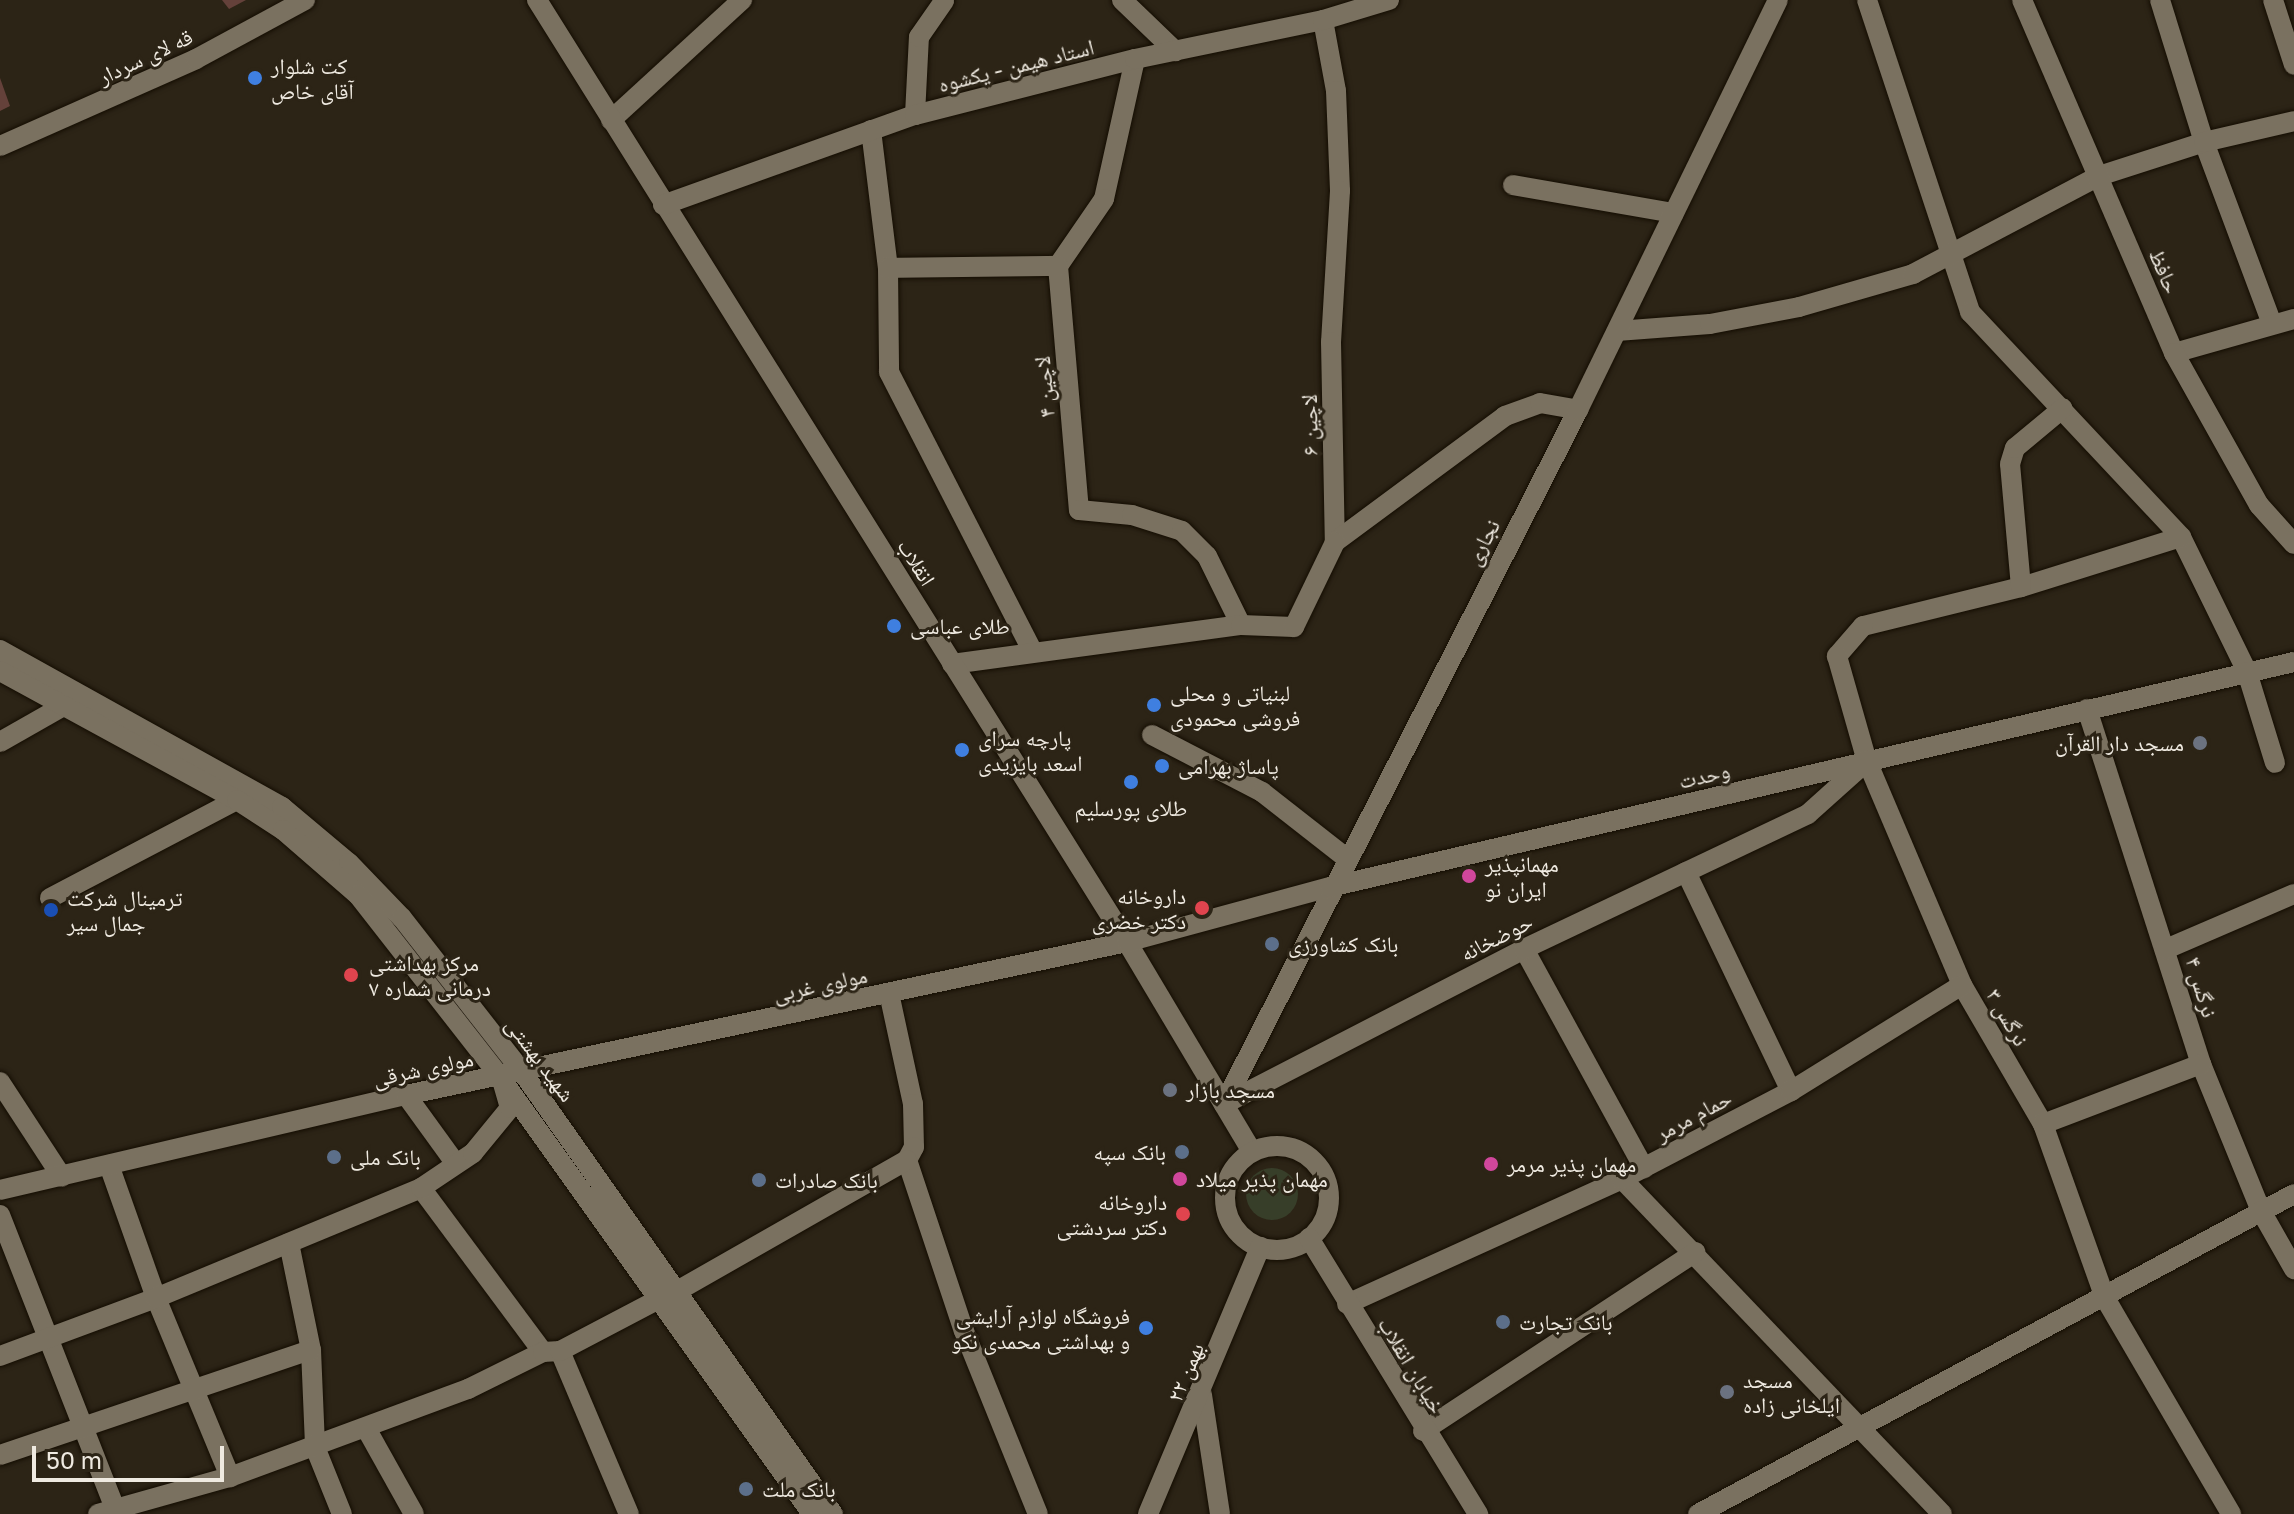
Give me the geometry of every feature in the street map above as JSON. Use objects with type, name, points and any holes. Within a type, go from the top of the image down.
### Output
[{"type":"street","name":"قه لای سردار","points":[[0,146],[196,59],[305,0]]},
{"type":"street","name":"انقلاب","points":[[537,0],[1127,942],[1252,1152]]},
{"type":"street","points":[[611,120],[742,0]]},
{"type":"street","points":[[915,115],[919,37],[944,0]]},
{"type":"street","points":[[1122,0],[1175,51]]},
{"type":"street","name":"استاد هیمن - یکشوه","points":[[663,205],[915,115],[1135,59],[1323,20],[1347,5],[1389,0]]},
{"type":"street","name":"نجاری","points":[[1224,1104],[1345,857],[1578,410],[1778,0]]},
{"type":"street","points":[[1867,0],[1970,312],[2181,537],[2247,672],[2275,763]]},
{"type":"street","name":"حافظ","points":[[2022,0],[2174,353],[2259,505],[2294,544]]},
{"type":"street","points":[[2160,0],[2204,142],[2272,324]]},
{"type":"street","points":[[2273,0],[2294,65]]},
{"type":"street","name":"لاچین ۶","points":[[1323,20],[1336,91],[1340,191],[1331,342],[1335,542]]},
{"type":"street","points":[[888,268],[1058,266],[1104,199],[1135,59]]},
{"type":"street","points":[[1617,331],[1710,324],[1799,307],[1913,274],[1954,256],[2099,176],[2204,142],[2294,121]]},
{"type":"street","points":[[871,130],[888,268],[889,372],[1032,650]]},
{"type":"street","points":[[1513,185],[1674,213]]},
{"type":"street","name":"لاچین ۴","points":[[1058,266],[1079,510],[1132,515],[1182,531],[1207,556],[1241,625]]},
{"type":"street","points":[[2174,353],[2294,319]]},
{"type":"street","points":[[952,664],[1032,650],[1241,625],[1294,627],[1335,542],[1505,416],[1540,403],[1578,410]]},
{"type":"street","points":[[2021,587],[2010,464],[2015,448],[2063,408]]},
{"type":"street","name":"نرگس ۳","points":[[2181,537],[2021,587],[1863,626],[1842,644],[1837,656],[1867,761],[1962,985],[2043,1124],[2105,1298],[2231,1514]]},
{"type":"street","name":"شهید بهشتی","points":[[0,650],[282,807],[349,863],[402,918],[523,1073],[812,1514]]},
{"type":"street","name":"وحدت","points":[[1127,942],[1330,887],[2294,662]]},
{"type":"street","name":"شهید بهشتی","points":[[0,671],[237,800],[283,830],[358,895],[670,1294],[833,1514]]},
{"type":"street","points":[[0,742],[65,705]]},
{"type":"street","name":"نرگس ۴","points":[[2087,709],[2201,1064],[2261,1211],[2294,1269]]},
{"type":"street","points":[[1152,735],[1262,792],[1345,857]]},
{"type":"street","name":"حوضخانه","points":[[1224,1104],[1524,949],[1808,814],[1867,761]]},
{"type":"street","points":[[50,898],[237,800]]},
{"type":"street","points":[[1686,872],[1791,1091]]},
{"type":"street","points":[[2166,949],[2294,894]]},
{"type":"street","name":"مولوی غربی","points":[[500,1077],[1127,942]]},
{"type":"street","points":[[1524,949],[1644,1168]]},
{"type":"street","name":"حمام مرمر","points":[[1347,1304],[1644,1168],[1791,1091],[1962,985]]},
{"type":"street","points":[[0,1215],[47,1340],[84,1425],[110,1512],[230,1477],[468,1389],[670,1294],[907,1160],[914,1147],[913,1104],[889,993]]},
{"type":"street","points":[[2043,1124],[2201,1064]]},
{"type":"street","name":"مولوی شرقی","points":[[0,1190],[406,1095],[500,1077],[510,1108],[473,1153],[421,1188],[156,1298],[0,1356]]},
{"type":"street","points":[[0,1082],[62,1177]]},
{"type":"street","points":[[406,1095],[456,1164]]},
{"type":"street","points":[[1281,1146],[1310,1157],[1320,1168],[1329,1198],[1320,1227],[1309,1238],[1294,1247],[1260,1247],[1239,1233],[1226,1211],[1229,1177],[1252,1152],[1281,1146]]},
{"type":"street","points":[[907,1160],[964,1331],[1038,1514]]},
{"type":"street","points":[[109,1165],[156,1298],[230,1477]]},
{"type":"street","points":[[1622,1179],[1942,1514]]},
{"type":"street","points":[[421,1188],[551,1352],[629,1514]]},
{"type":"street","points":[[1698,1514],[1859,1424],[2105,1298],[2294,1194]]},
{"type":"street","name":"خیابان انقلاب","points":[[1309,1238],[1423,1431],[1478,1514]]},
{"type":"street","points":[[289,1243],[311,1350],[315,1447],[342,1514]]},
{"type":"street","name":"۲۲ بهمن","points":[[1148,1514],[1202,1395],[1260,1247]]},
{"type":"street","points":[[1423,1431],[1695,1252]]},
{"type":"street","points":[[0,1455],[311,1350]]},
{"type":"street","points":[[1202,1395],[1220,1514]]},
{"type":"street","points":[[366,1428],[414,1514]]},
{"type":"green space","points":[[1272,1168],[1290,1176],[1298,1194],[1290,1212],[1272,1220],[1254,1212],[1246,1194],[1254,1176]]},
{"type":"building","points":[[222,0],[246,0],[229,9]]},
{"type":"building","points":[[0,78],[10,106],[0,111]]},
{"type":"place","name":"کت شلوار آقای خاص","points":[[255,78]]},
{"type":"place","name":"طلای عباسی","points":[[894,626]]},
{"type":"place","name":"لبنیاتی و محلی فروشی محمودی","points":[[1154,705]]},
{"type":"place","name":"مسجد دار القرآن","points":[[2200,743]]},
{"type":"place","name":"پارچه سرای اسعد بایزیدی","points":[[962,750]]},
{"type":"place","name":"پاساژ بهرامی","points":[[1162,766]]},
{"type":"place","name":"طلای پورسلیم","points":[[1131,782]]},
{"type":"place","name":"مهمانپذیر ایران نو","points":[[1469,876]]},
{"type":"place","name":"داروخانه دکتر خضری","points":[[1202,908]]},
{"type":"place","name":"ترمینال شرکت جمال سیر","points":[[51,910]]},
{"type":"place","name":"بانک کشاورزی","points":[[1272,944]]},
{"type":"place","name":"مرکز بهداشتی درمانی شماره ۷","points":[[351,975]]},
{"type":"place","name":"مسجد بازار","points":[[1170,1090]]},
{"type":"place","name":"بانک سپه","points":[[1182,1152]]},
{"type":"place","name":"بانک ملی","points":[[334,1157]]},
{"type":"place","name":"مهمان پذیر مرمر","points":[[1491,1164]]},
{"type":"place","name":"مهمان پذیر میلاد","points":[[1180,1179]]},
{"type":"place","name":"بانک صادرات","points":[[759,1180]]},
{"type":"place","name":"داروخانه دکتر سردشتی","points":[[1183,1214]]},
{"type":"place","name":"بانک تجارت","points":[[1503,1322]]},
{"type":"place","name":"فروشگاه لوازم آرایشی و بهداشتی محمدی نکو","points":[[1146,1328]]},
{"type":"place","name":"مسجد ایلخانی زاده","points":[[1727,1392]]},
{"type":"place","name":"بانک ملت","points":[[746,1489]]}]
